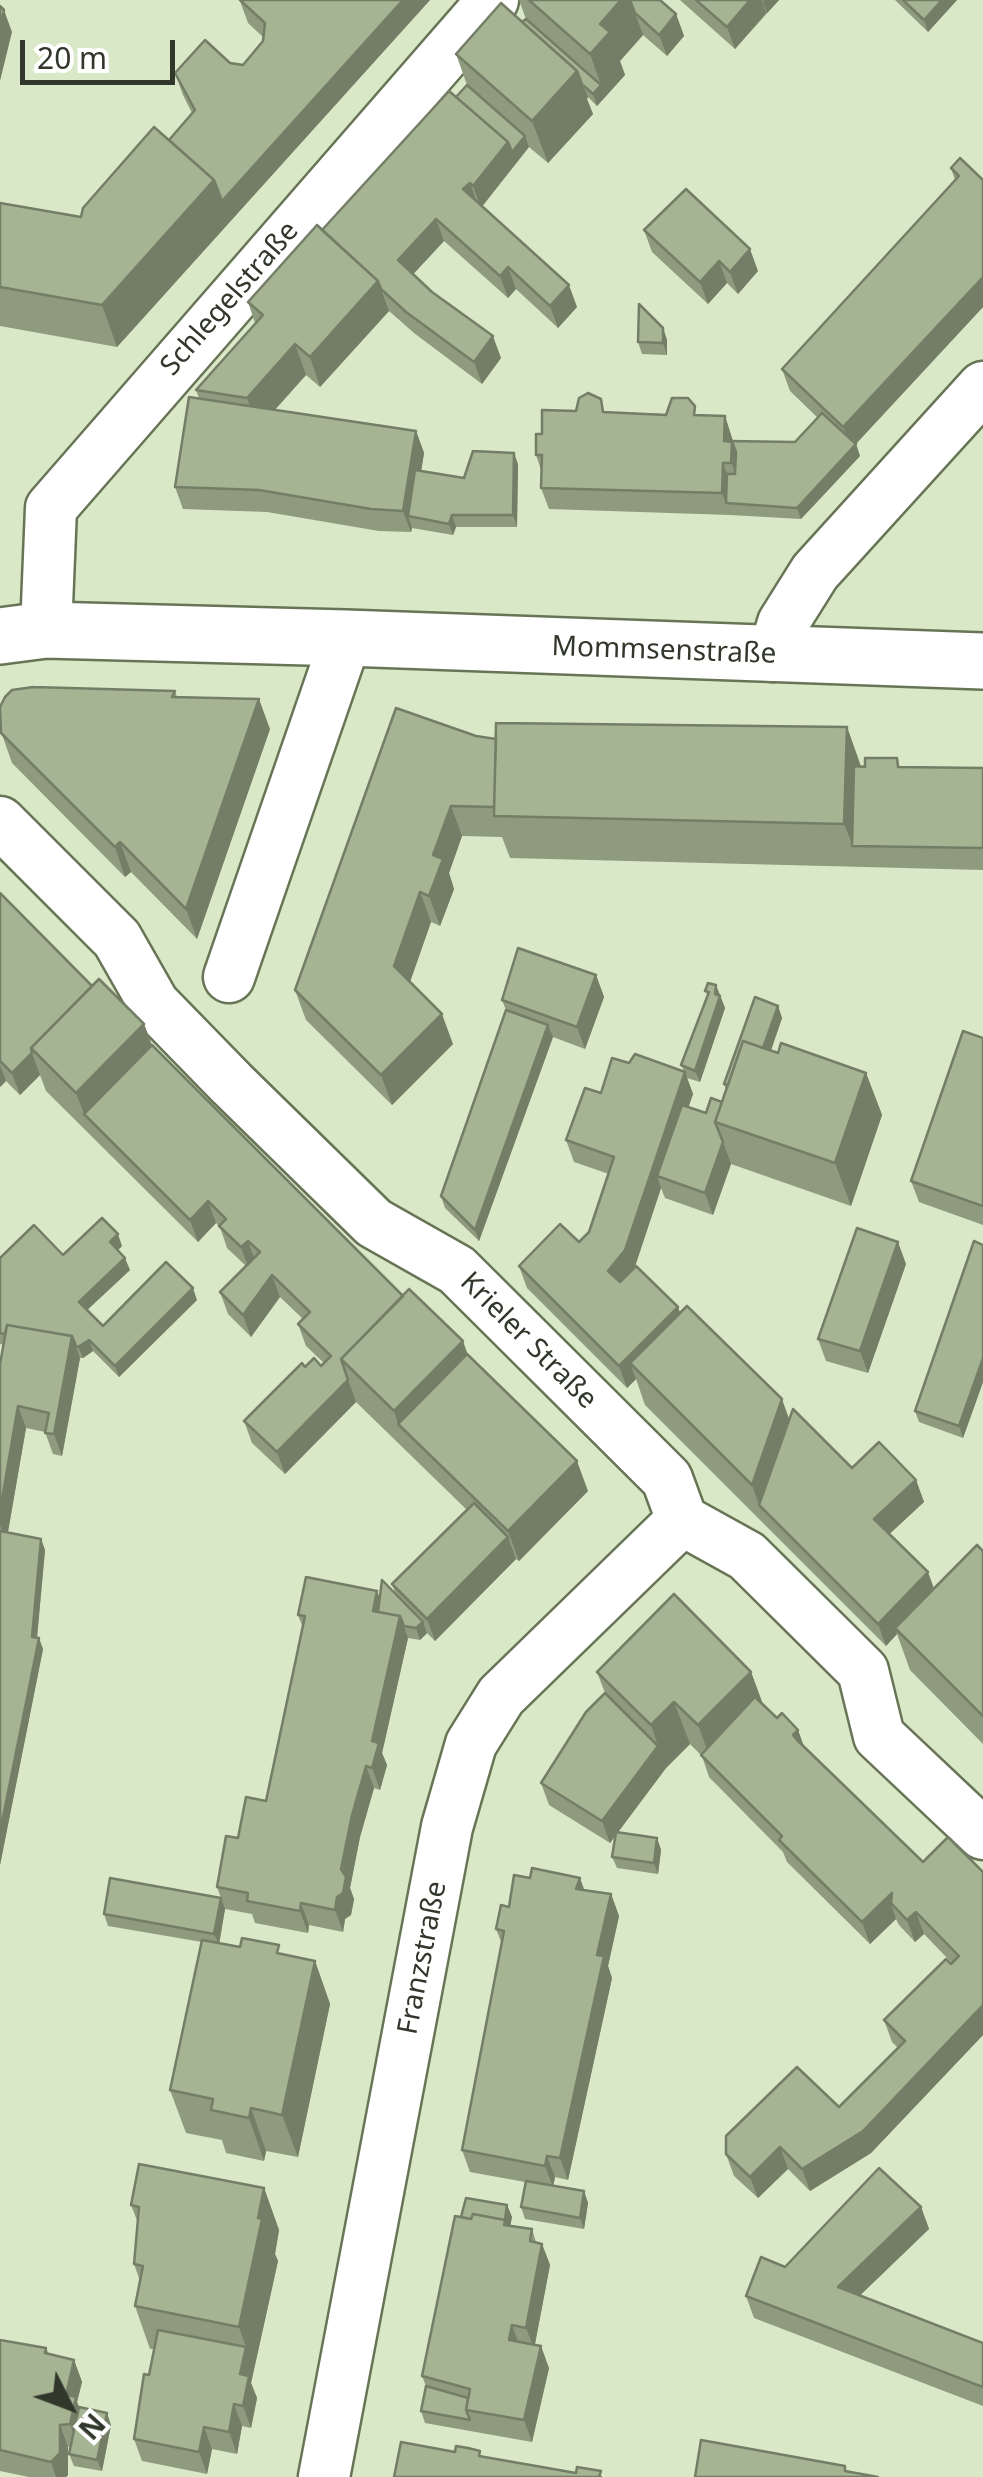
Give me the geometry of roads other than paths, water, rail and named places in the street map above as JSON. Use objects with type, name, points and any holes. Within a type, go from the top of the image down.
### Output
[{"type":"street","name":"Schlegelstraße","points":[[23,634],[52,508],[494,0]]},
{"type":"street","points":[[774,656],[783,623],[815,572],[983,387]]},
{"type":"street","name":"Mommsenstraße","points":[[23,634],[346,638],[983,661]]},
{"type":"street","points":[[230,976],[346,638]]},
{"type":"street","name":"Krieler Straße","points":[[0,822],[118,939],[154,1004],[232,1084],[374,1223],[457,1270],[667,1478],[682,1520]]},
{"type":"street","points":[[682,1520],[747,1556],[863,1671],[879,1736],[983,1834]]},
{"type":"street","name":"Franzstraße","points":[[324,2477],[448,1827],[471,1744],[501,1696],[682,1520]]}]
